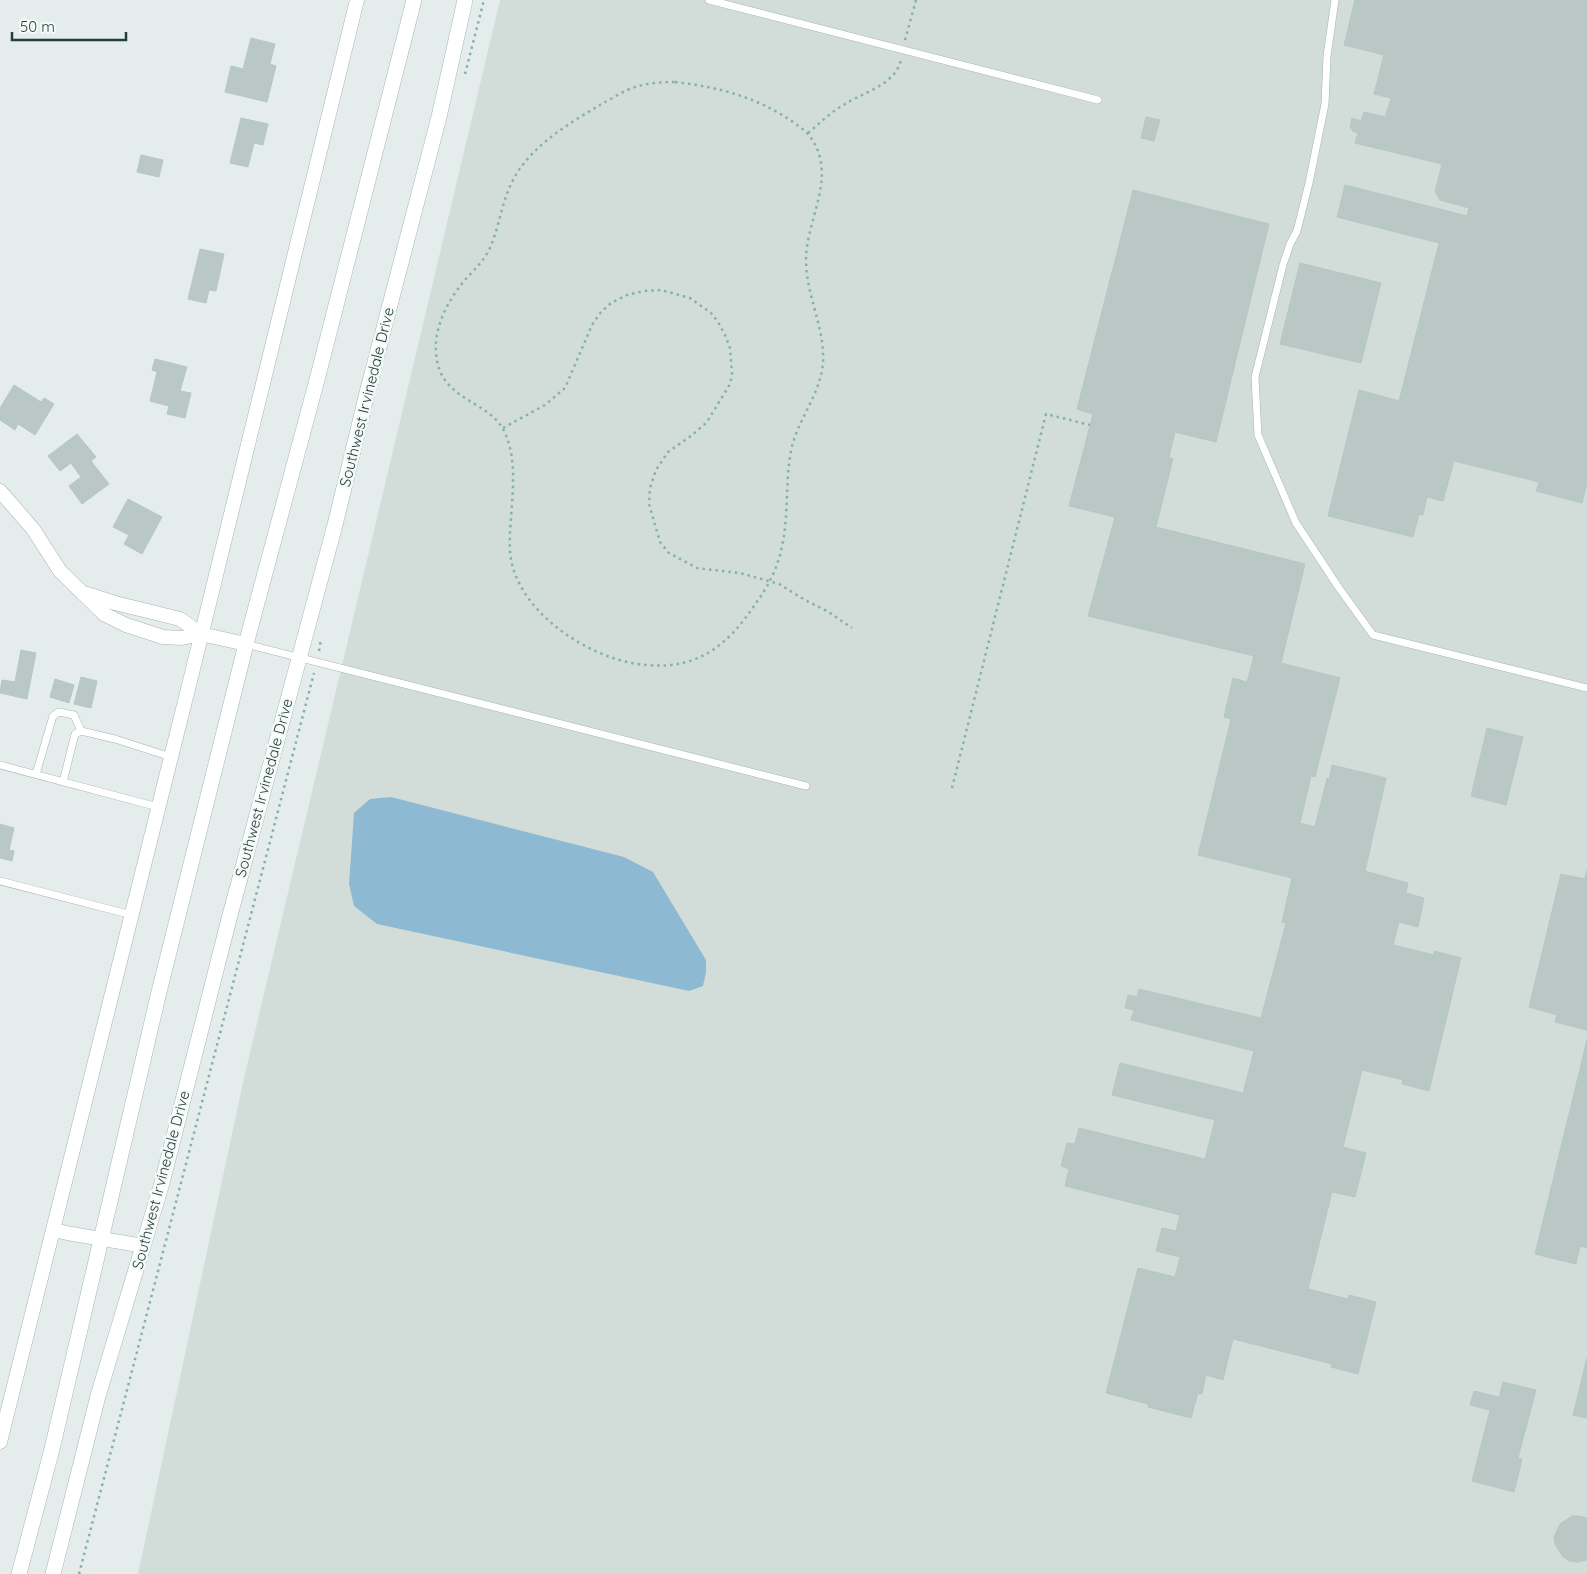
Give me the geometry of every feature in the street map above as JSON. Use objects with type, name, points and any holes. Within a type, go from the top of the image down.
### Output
[{"type":"main road","points":[[19,1574],[54,1440],[159,992],[246,644],[318,376],[414,0]]},
{"type":"main road","name":"Southwest Irvinedale Drive","points":[[53,1574],[98,1396],[164,1174],[227,928],[335,524],[439,117],[465,0]]},
{"type":"street","points":[[0,1442],[358,0]]},
{"type":"street","points":[[0,490],[33,529],[60,571],[104,614],[126,625],[163,638],[182,638],[201,634]]},
{"type":"street","points":[[84,593],[115,603],[180,619],[201,634],[246,644]]},
{"type":"street","points":[[53,1230],[78,1236],[102,1238],[143,1246]]},
{"type":"lane","points":[[710,0],[1098,100]]},
{"type":"lane","points":[[1335,0],[1327,56],[1325,104],[1310,183],[1298,231],[1290,244],[1283,265],[1255,377],[1258,434],[1296,523],[1373,635],[1587,688]]},
{"type":"lane","points":[[246,644],[806,786]]},
{"type":"lane","points":[[36,774],[53,716],[59,712],[74,715],[81,731]]},
{"type":"lane","points":[[63,782],[75,734],[81,731],[116,739],[171,757]]},
{"type":"lane","points":[[0,765],[158,807]]},
{"type":"lane","points":[[0,881],[132,915]]},
{"type":"path","points":[[808,133],[844,104],[877,87],[894,75],[899,67],[916,0]]},
{"type":"path","points":[[656,82],[698,85],[739,94],[780,113],[808,133],[820,156],[823,170],[820,195],[809,236],[806,258],[807,274],[821,339],[823,359],[817,387],[794,439],[790,455],[782,547],[771,582],[732,635],[722,644],[701,657],[676,664],[646,666],[623,662],[600,653],[566,635],[548,620],[519,586],[512,571],[510,536],[513,475],[507,437],[503,428],[491,416],[459,395],[448,384],[438,368],[435,350],[442,318],[450,300],[489,249],[511,183],[530,157],[555,134],[589,112],[636,87],[656,82]]},
{"type":"path","points":[[503,428],[544,406],[565,388],[592,325],[601,312],[611,303],[627,295],[644,291],[661,290],[690,298],[711,313],[718,322],[730,348],[732,374],[730,384],[707,422],[668,452],[656,470],[650,488],[650,504],[660,542],[669,552],[697,568],[740,573],[779,584],[827,611],[852,628]]},
{"type":"path","points":[[952,788],[1046,414],[1090,425]]},
{"type":"path","points":[[79,1574],[311,686]]},
{"type":"shaded area","points":[[500,0],[1587,0],[1587,1574],[138,1574],[244,1078]]},
{"type":"water","points":[[391,797],[624,857],[653,872],[706,960],[703,986],[689,991],[377,924],[354,906],[349,884],[354,813],[370,799]]},
{"type":"building","points":[[1355,0],[1587,0],[1587,483],[1582,503],[1536,491],[1539,482],[1454,461],[1443,501],[1427,497],[1423,515],[1419,514],[1413,537],[1328,516],[1359,390],[1399,401],[1439,243],[1337,217],[1345,185],[1467,216],[1469,208],[1440,200],[1435,192],[1442,164],[1355,143],[1358,133],[1350,128],[1352,118],[1361,121],[1364,112],[1385,117],[1391,98],[1374,94],[1384,55],[1344,45]]},
{"type":"building","points":[[251,38],[275,44],[270,64],[276,66],[267,102],[225,92],[231,66],[243,69]]},
{"type":"building","points":[[1146,117],[1160,120],[1154,141],[1141,138]]},
{"type":"building","points":[[241,118],[268,124],[263,145],[254,143],[248,167],[230,163]]},
{"type":"building","points":[[141,155],[163,160],[159,177],[137,172]]},
{"type":"building","points":[[1133,190],[1269,224],[1216,442],[1175,432],[1169,457],[1173,459],[1156,527],[1305,564],[1281,663],[1340,678],[1315,777],[1311,776],[1300,823],[1315,827],[1332,765],[1386,778],[1365,871],[1408,883],[1406,893],[1424,898],[1418,927],[1399,922],[1393,945],[1434,955],[1434,951],[1461,958],[1429,1091],[1402,1084],[1403,1080],[1362,1070],[1343,1147],[1366,1153],[1355,1197],[1332,1192],[1308,1289],[1348,1299],[1349,1295],[1376,1302],[1358,1374],[1331,1367],[1332,1364],[1233,1339],[1223,1380],[1206,1375],[1202,1394],[1198,1393],[1191,1418],[1148,1407],[1148,1404],[1106,1393],[1138,1268],[1175,1277],[1180,1257],[1156,1251],[1162,1228],[1176,1231],[1180,1215],[1065,1186],[1069,1169],[1061,1166],[1067,1143],[1075,1144],[1079,1128],[1205,1159],[1215,1120],[1112,1095],[1120,1063],[1243,1093],[1254,1051],[1131,1020],[1134,1010],[1125,1008],[1128,995],[1137,997],[1139,989],[1261,1018],[1286,923],[1282,922],[1292,878],[1198,855],[1231,719],[1224,717],[1233,678],[1247,682],[1254,656],[1088,616],[1115,517],[1069,506],[1093,414],[1077,409]]},
{"type":"building","points":[[200,249],[224,254],[216,291],[209,290],[206,303],[188,299]]},
{"type":"building","points":[[1300,263],[1381,283],[1361,363],[1280,344]]},
{"type":"building","points":[[155,359],[187,367],[180,391],[191,393],[185,418],[167,414],[169,406],[150,401],[157,372],[152,370]]},
{"type":"building","points":[[14,385],[41,402],[44,398],[54,404],[35,435],[18,424],[15,430],[0,420],[0,408]]},
{"type":"building","points":[[77,434],[96,457],[91,461],[109,484],[82,504],[69,486],[81,477],[71,463],[60,471],[48,456]]},
{"type":"building","points":[[128,499],[162,517],[142,554],[124,544],[129,535],[113,527]]},
{"type":"building","points":[[21,650],[36,653],[27,699],[0,693],[2,680],[15,682]]},
{"type":"building","points":[[81,677],[97,681],[91,708],[74,704]]},
{"type":"building","points":[[55,679],[74,685],[69,703],[50,697]]},
{"type":"building","points":[[1487,728],[1523,737],[1506,805],[1471,796]]},
{"type":"building","points":[[0,824],[14,828],[9,850],[14,851],[12,861],[0,858]]},
{"type":"building","points":[[1587,870],[1587,1030],[1555,1022],[1557,1015],[1529,1007],[1561,874],[1585,879]]},
{"type":"building","points":[[1587,1040],[1587,1248],[1580,1246],[1576,1264],[1535,1254]]},
{"type":"building","points":[[1587,1358],[1587,1418],[1573,1415]]},
{"type":"building","points":[[1503,1382],[1536,1390],[1518,1458],[1522,1459],[1514,1492],[1472,1481],[1490,1410],[1470,1405],[1474,1391],[1499,1397]]},
{"type":"building","points":[[1572,1516],[1587,1518],[1586,1560],[1578,1562],[1570,1561],[1563,1557],[1555,1544],[1554,1537],[1560,1524]]}]
